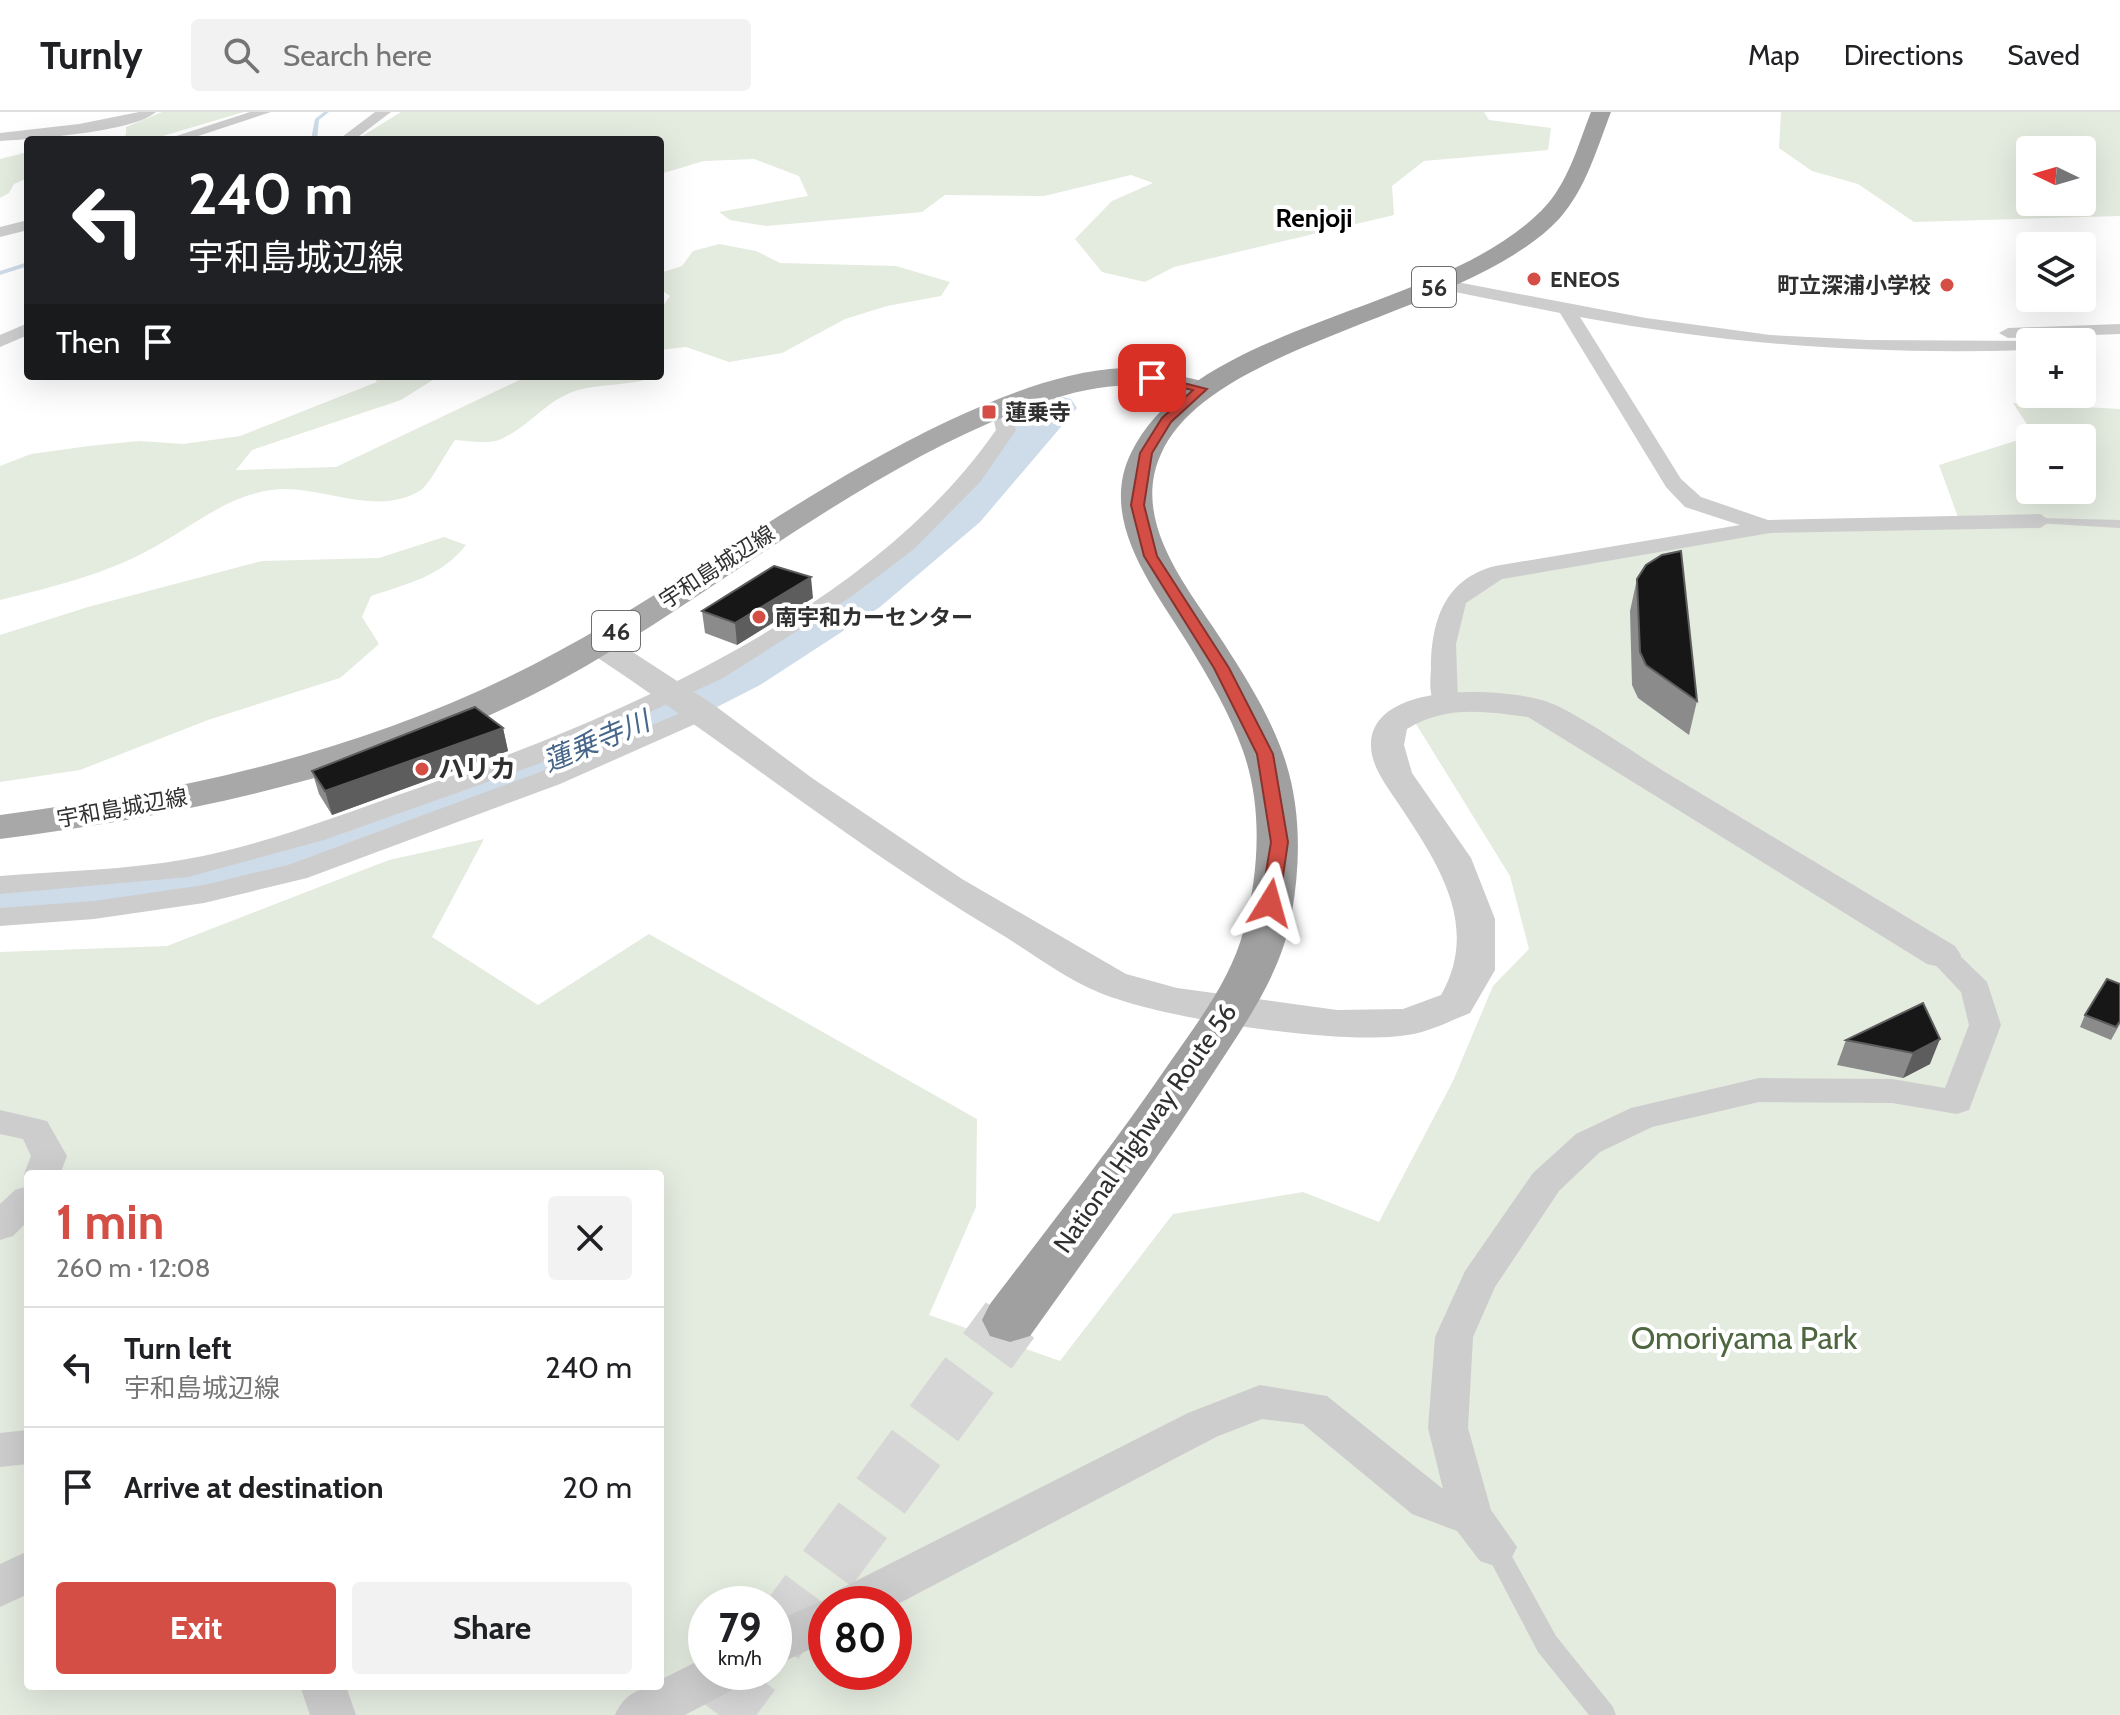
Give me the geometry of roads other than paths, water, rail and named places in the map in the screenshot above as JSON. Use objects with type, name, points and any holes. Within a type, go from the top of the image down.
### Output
[{"type":"highway","name":"National Highway Route 56","points":[[1010,1320],[1148,1135],[1231,1008],[1266,934],[1279,842],[1265,754],[1221,668],[1151,556],[1137,505],[1146,453],[1166,420],[1201,389],[1256,360],[1441,284],[1506,252],[1550,216],[1570,186],[1601,112]]},
{"type":"main road","name":"宇和島城辺線","points":[[0,827],[77,818],[193,795],[332,760],[515,688],[597,643],[883,464],[996,411],[1100,378],[1152,378],[1201,389]]},
{"type":"street","points":[[2,138],[124,122],[145,117],[149,112]]},
{"type":"street","points":[[184,136],[264,112]]},
{"type":"street","points":[[351,136],[384,112]]},
{"type":"street","points":[[0,232],[24,226]]},
{"type":"street","points":[[1441,284],[1687,330],[1771,340],[1946,348],[2016,346]]},
{"type":"street","points":[[1566,309],[1673,483],[1693,502],[1770,526]]},
{"type":"street","points":[[0,325],[24,327]]},
{"type":"street","points":[[0,342],[24,329]]},
{"type":"street","points":[[1946,348],[1944,340],[1960,335],[2120,329]]},
{"type":"street","points":[[2096,342],[2120,341]]},
{"type":"street","points":[[0,917],[94,910],[204,894],[297,872],[536,783],[687,702],[714,673],[844,591],[906,544],[974,477],[1006,430],[1004,419],[996,411]]},
{"type":"street","points":[[1445,701],[1442,680],[1448,613],[1462,593],[1495,573],[1770,526],[2040,521]]},
{"type":"street","points":[[597,643],[687,702],[800,785],[949,887],[1112,983],[1177,1001],[1337,1024],[1407,1022],[1456,1004],[1475,970],[1476,919],[1453,858],[1395,773],[1387,745],[1391,725],[1414,708],[1445,701],[1492,702],[1547,714],[1941,955],[1976,989],[1985,1025],[1957,1102],[1892,1091],[1759,1090],[1643,1117],[1588,1143],[1546,1182],[1478,1281],[1454,1337],[1448,1428],[1483,1533]]},
{"type":"street","points":[[0,885],[188,868],[314,834],[687,702]]},
{"type":"street","points":[[0,1122],[35,1130],[49,1156],[44,1170]]},
{"type":"street","points":[[0,1226],[24,1203]]},
{"type":"street","points":[[889,1586],[1202,1425],[1260,1402],[1313,1408],[1427,1501],[1483,1533]]},
{"type":"street","points":[[0,1450],[24,1447]]},
{"type":"street","points":[[0,1587],[24,1573]]},
{"type":"street","points":[[638,1715],[688,1689]]},
{"type":"street","points":[[324,1690],[333,1715]]},
{"type":"lane","points":[[2040,521],[2120,524]]},
{"type":"lane","points":[[1483,1533],[1547,1644],[1604,1715]]},
{"type":"waterway","points":[[315,136],[317,119],[327,112]]},
{"type":"waterway","points":[[0,273],[24,265]]},
{"type":"waterway","name":"蓮乗寺川","points":[[0,902],[132,892],[236,874],[337,843],[479,792],[612,737],[740,673],[861,596],[918,552],[963,511],[1055,408]]},
{"type":"tunnel","points":[[792,1617],[1010,1320]]},
{"type":"tunnel","points":[[719,1715],[738,1690]]},
{"type":"place","name":"ENEOS","points":[[1534,279]]},
{"type":"place","name":"町立深浦小学校","points":[[1947,285]]},
{"type":"place","name":"蓮乗寺","points":[[989,412]]},
{"type":"place","name":"南宇和カーセンター","points":[[759,617]]},
{"type":"place","name":"ハリカ","points":[[422,769]]},
{"type":"district","name":"Renjoji","points":[[1314,218]]},
{"type":"park label","name":"Omoriyama Park","points":[[1744,1337]]}]
